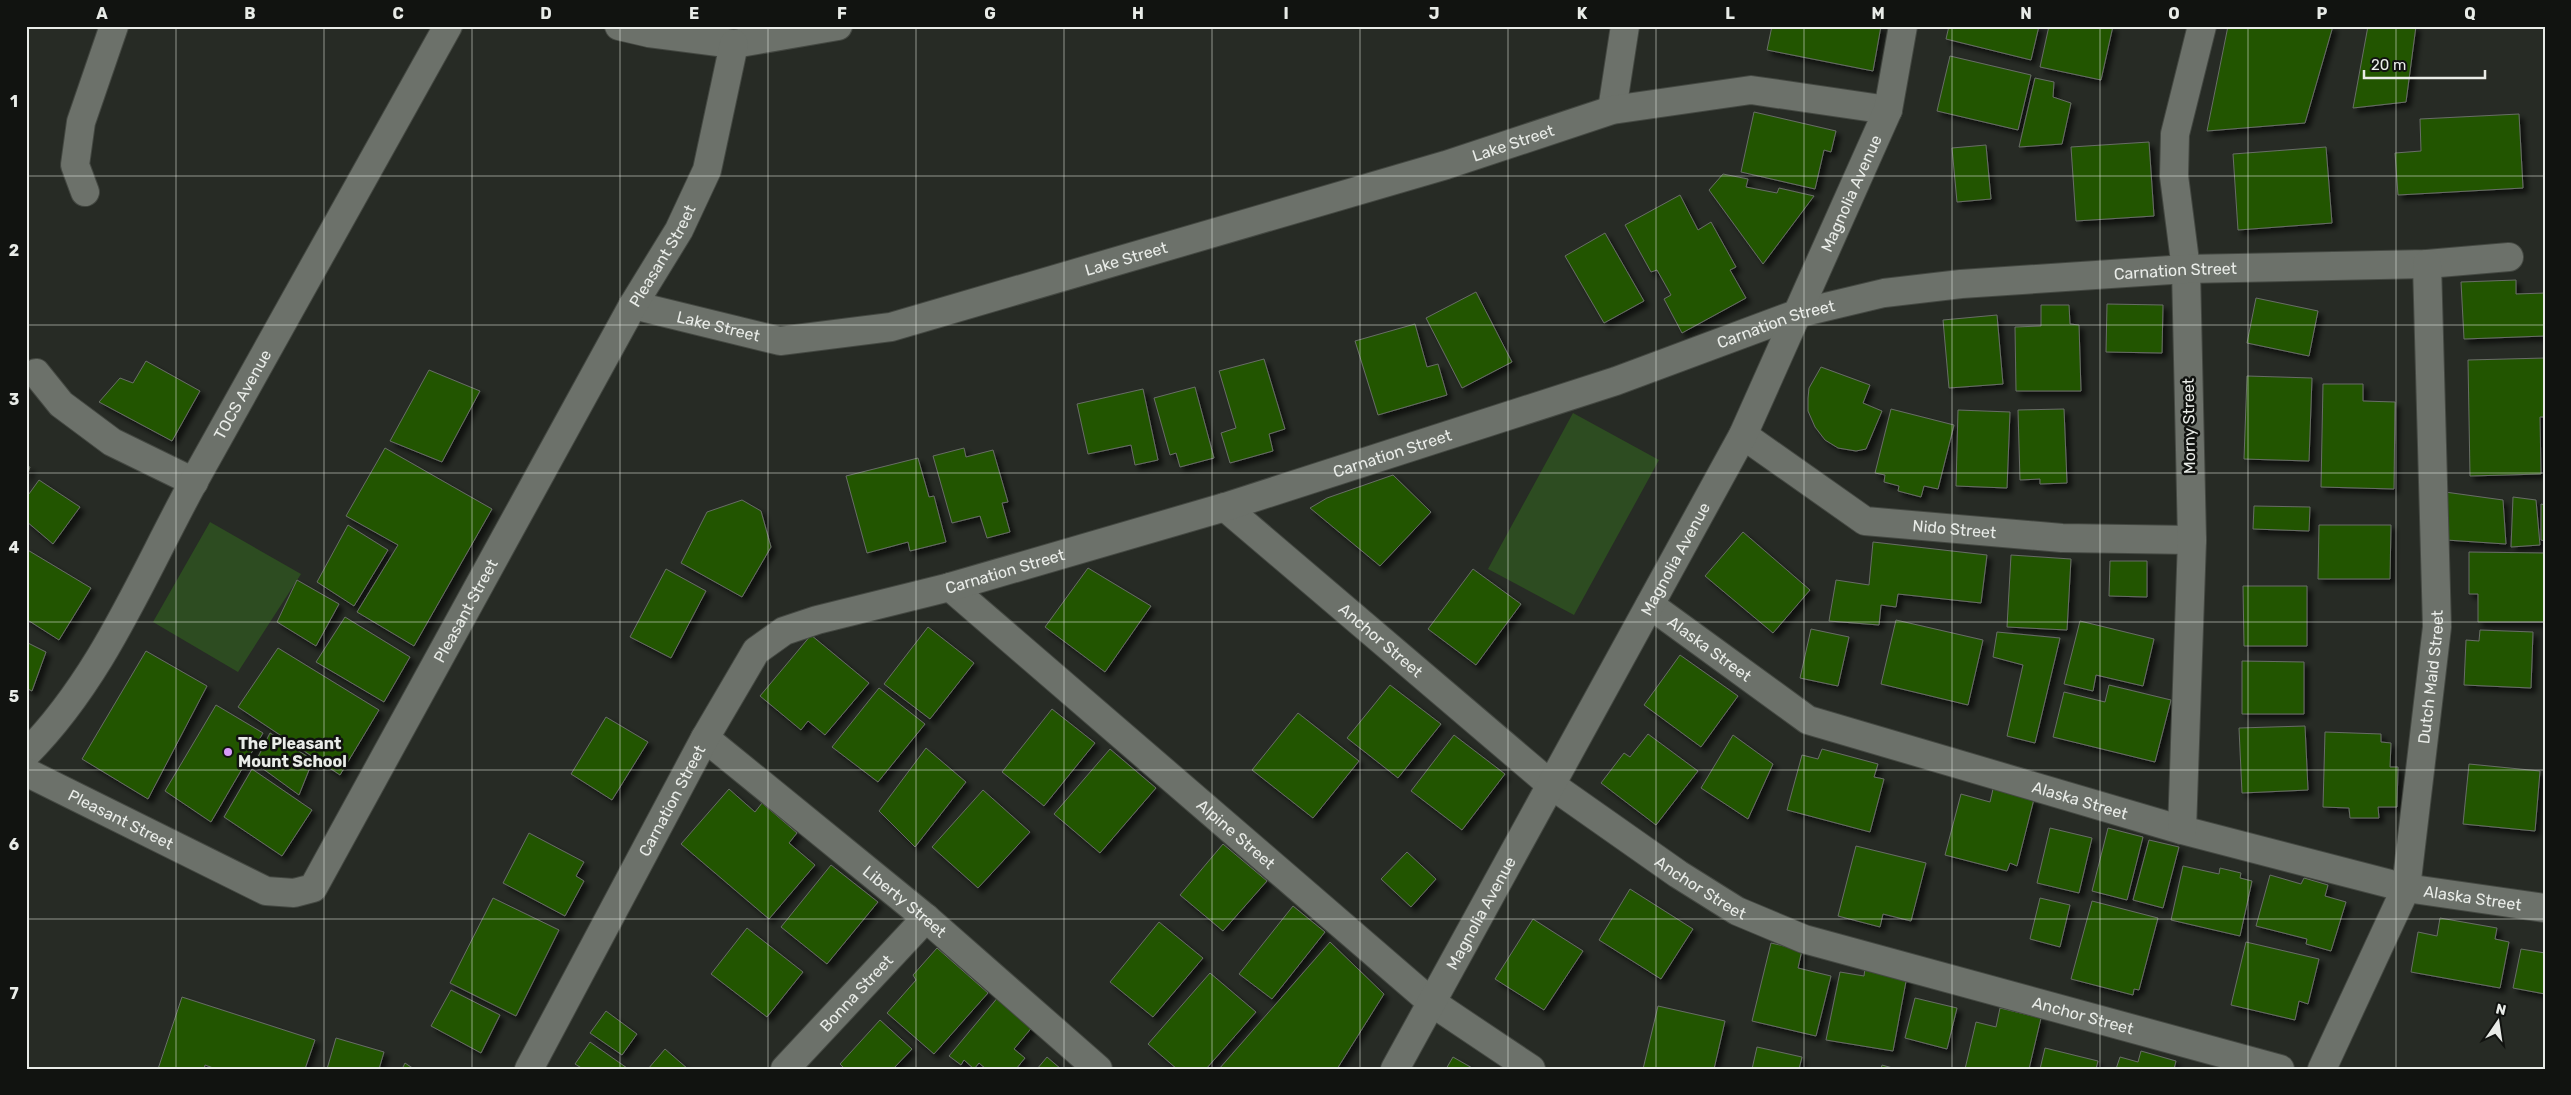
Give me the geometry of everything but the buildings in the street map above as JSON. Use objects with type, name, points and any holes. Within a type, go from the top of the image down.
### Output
[{"type":"street","points":[[85,192],[75,165],[81,122],[114,26]]},
{"type":"street","name":"TOCS Avenue","points":[[26,754],[50,730],[84,684],[194,482],[448,26]]},
{"type":"street","points":[[619,26],[650,33],[734,44],[838,26]]},
{"type":"street","points":[[1612,110],[1625,26]]},
{"type":"street","name":"Magnolia Avenue","points":[[1395,1069],[1430,1002],[1743,435],[1888,110],[1903,26]]},
{"type":"street","name":"Morny Street","points":[[2182,830],[2192,540],[2186,269],[2174,176],[2175,134],[2202,26]]},
{"type":"street","name":"Pleasant Street","points":[[26,772],[266,891],[294,893],[313,888],[633,305],[679,230],[707,170],[734,44]]},
{"type":"street","name":"Lake Street","points":[[633,305],[780,341],[891,326],[1446,164],[1612,110],[1751,90],[1888,110]]},
{"type":"street","name":"Carnation Street","points":[[529,1069],[705,738],[756,651],[784,631],[817,620],[950,587],[1225,507],[1616,382],[1796,314],[1884,293],[1961,284],[2186,269],[2427,264],[2509,257]]},
{"type":"street","name":"Dutch Maid Street","points":[[2322,1069],[2406,888],[2437,627],[2427,264]]},
{"type":"street","points":[[36,373],[61,404],[112,442],[194,482]]},
{"type":"street","name":"Nido Street","points":[[1743,435],[1866,521],[2062,538],[2192,540]]},
{"type":"street","name":"Anchor Street","points":[[1225,507],[1550,784],[1678,874],[1737,912],[1804,939],[2280,1069]]},
{"type":"street","name":"Alpine Street","points":[[950,587],[1430,1002],[1531,1069]]},
{"type":"street","name":"Alaska Street","points":[[1650,605],[1808,720],[2182,830],[2406,888],[2545,908]]},
{"type":"street","name":"Liberty Street","points":[[705,738],[926,918],[1098,1069]]},
{"type":"street","name":"Bonna Street","points":[[785,1069],[926,918]]},
{"type":"green space","points":[[1573,413],[1659,460],[1574,615],[1488,569]]},
{"type":"green space","points":[[210,522],[301,574],[238,672],[153,622]]},
{"type":"place","name":"The Pleasant Mount School","points":[[228,752]]}]
